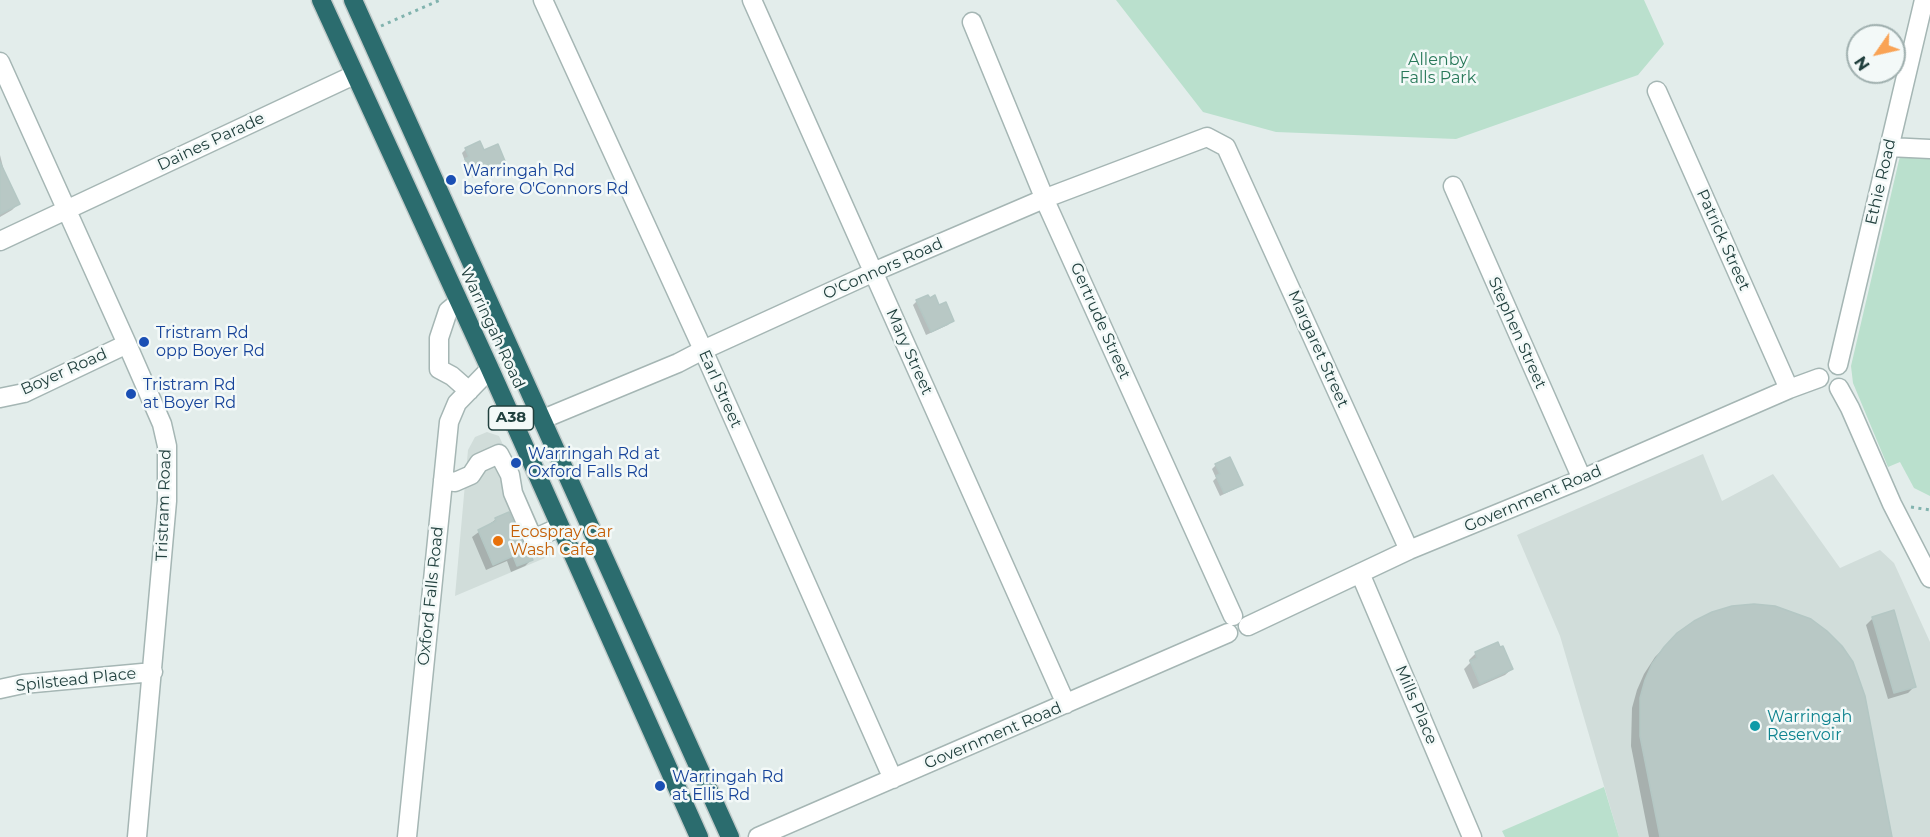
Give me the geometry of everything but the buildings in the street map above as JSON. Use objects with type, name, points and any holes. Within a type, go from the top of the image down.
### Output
[{"type":"highway","name":"Warringah Road","points":[[321,0],[490,369],[699,837]]},
{"type":"highway","name":"Warringah Road","points":[[353,0],[730,837]]},
{"type":"street","name":"Earl Street","points":[[543,0],[703,350],[893,779]]},
{"type":"street","name":"Mary Street","points":[[752,0],[1066,704]]},
{"type":"street","name":"Ethie Road","points":[[1838,365],[1924,0]]},
{"type":"street","name":"Gertrude Street","points":[[972,22],[1048,207],[1237,625]]},
{"type":"street","name":"Tristram Road","points":[[0,63],[128,344],[162,424],[168,446],[153,672],[137,837]]},
{"type":"street","name":"Daines Parade","points":[[0,241],[354,75]]},
{"type":"street","name":"Patrick Street","points":[[1657,91],[1789,389]]},
{"type":"street","name":"O'Connors Road","points":[[543,419],[678,363],[873,273],[1046,198],[1207,137],[1226,147]]},
{"type":"street","name":"Margaret Street","points":[[1226,147],[1409,550]]},
{"type":"street","points":[[1889,147],[1930,149]]},
{"type":"street","name":"Stephen Street","points":[[1453,186],[1582,479]]},
{"type":"street","points":[[459,302],[448,311],[439,338],[439,369],[452,376],[469,391]]},
{"type":"street","name":"Boyer Road","points":[[0,398],[24,393],[128,344]]},
{"type":"street","points":[[1830,364],[1838,365],[1844,370],[1846,378],[1839,388],[1834,390],[1826,388],[1819,378],[1823,367],[1830,364]]},
{"type":"street","name":"Oxford Falls Road","points":[[407,837],[449,422],[457,403],[490,369]]},
{"type":"street","name":"Government Road","points":[[759,837],[1066,704],[1237,625],[1409,550],[1819,378]]},
{"type":"street","points":[[1839,388],[1892,504],[1929,573]]},
{"type":"street","points":[[443,480],[455,482],[471,475],[479,463],[499,454],[510,475],[513,493],[533,539],[560,527]]},
{"type":"street","points":[[513,493],[539,480]]},
{"type":"street","name":"Mills Place","points":[[1360,573],[1473,837]]},
{"type":"street","name":"Spilstead Place","points":[[0,689],[23,684],[153,672]]},
{"type":"path","points":[[381,26],[440,0]]},
{"type":"shaded area","name":"Ecospray Car Wash Cafe","points":[[487,432],[499,436],[552,555],[455,596],[468,450],[475,437]]},
{"type":"shaded area","points":[[1703,454],[1722,501],[1773,474],[1840,568],[1880,550],[1894,563],[1930,642],[1930,837],[1619,837],[1560,636],[1517,535]]},
{"type":"green space","name":"Allenby Falls Park","points":[[1116,0],[1644,0],[1664,44],[1638,75],[1456,139],[1276,132],[1203,112]]},
{"type":"green space","points":[[1900,156],[1930,158],[1930,496],[1914,488],[1900,462],[1888,467],[1853,383],[1851,366]]},
{"type":"green space","points":[[1604,787],[1619,837],[1505,837],[1502,831]]},
{"type":"place","name":"Warringah Rd before O'Connors Rd","points":[[451,180]]},
{"type":"place","name":"Tristram Rd opp Boyer Rd","points":[[144,342]]},
{"type":"place","name":"Tristram Rd at Boyer Rd","points":[[131,394]]},
{"type":"place","name":"Warringah Rd at Oxford Falls Rd","points":[[516,463]]},
{"type":"place","name":"Ecospray Car Wash Cafe","points":[[498,541]]},
{"type":"place","name":"Warringah Reservoir","points":[[1755,726]]},
{"type":"place","name":"Warringah Rd at Ellis Rd","points":[[660,786]]}]
